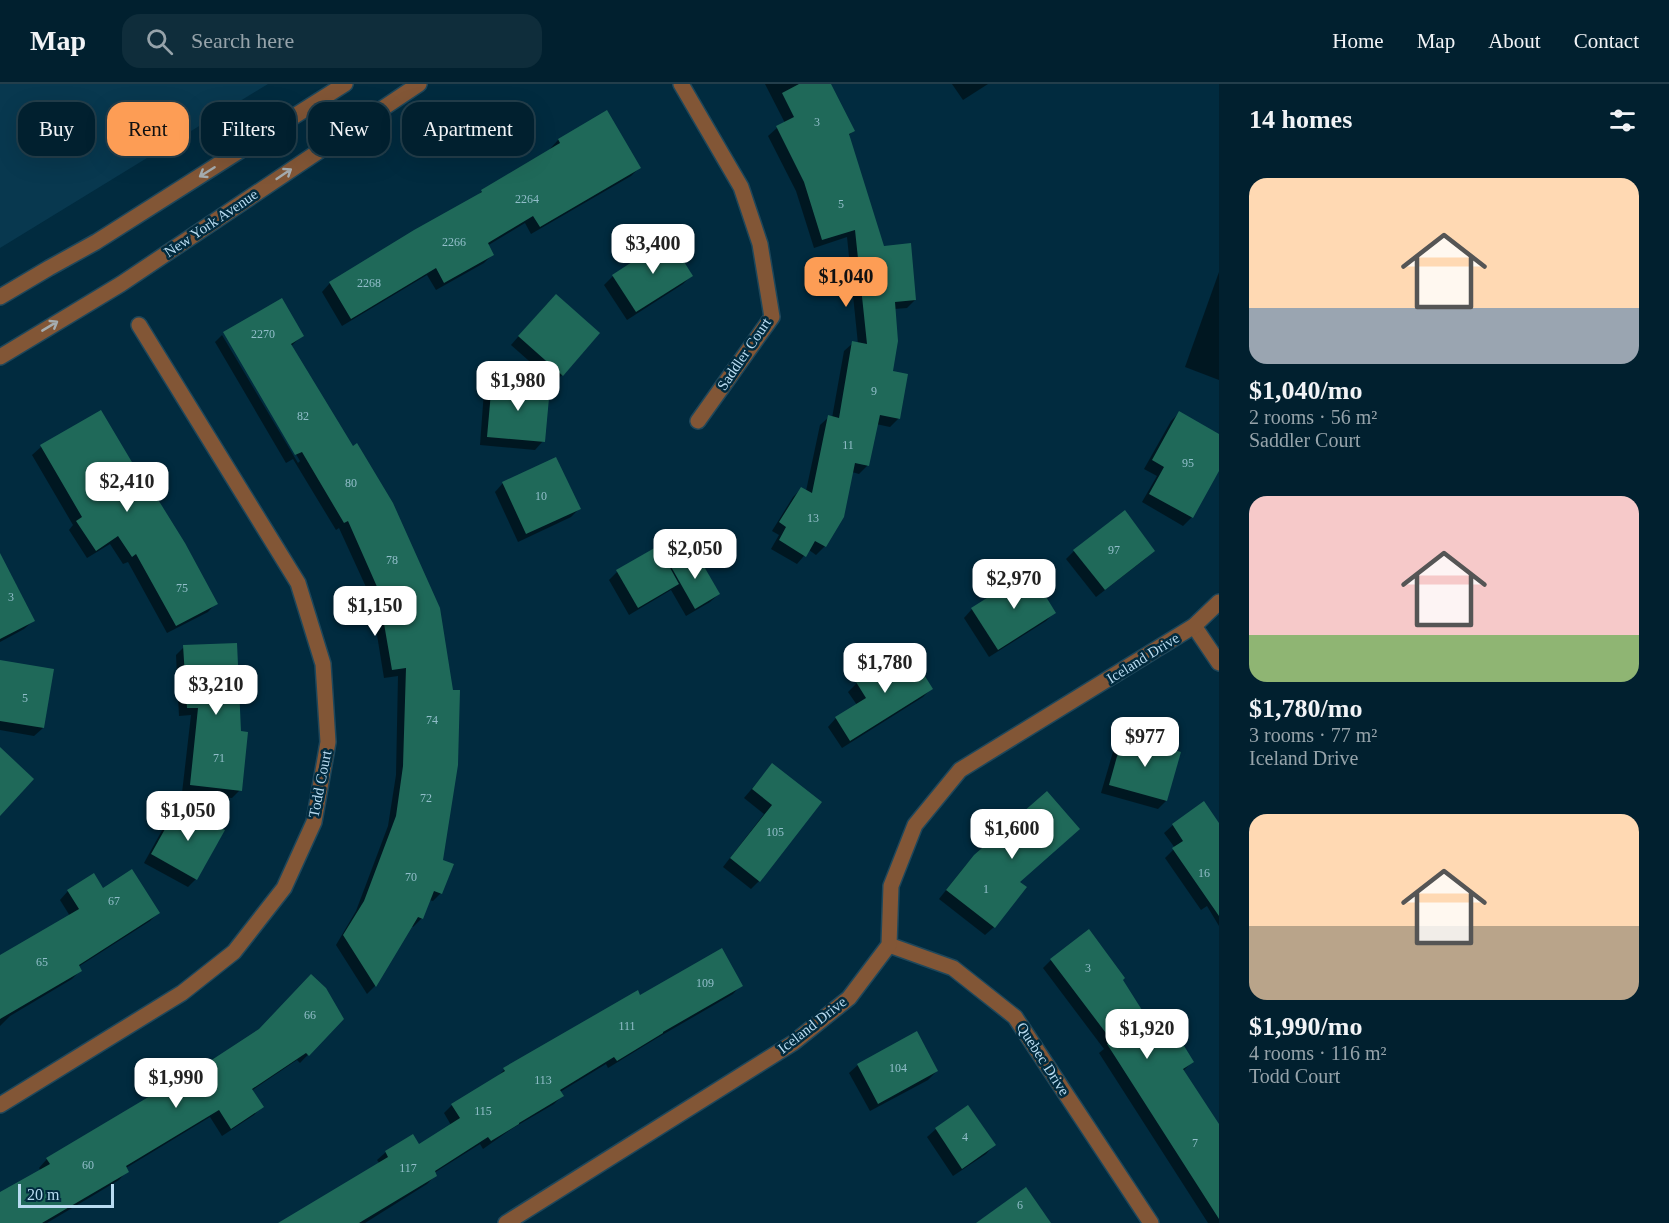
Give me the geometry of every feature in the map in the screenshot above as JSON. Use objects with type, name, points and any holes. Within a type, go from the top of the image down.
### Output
[{"type":"street","points":[[0,297],[96,242],[345,84]]},
{"type":"street","name":"New York Avenue","points":[[0,357],[121,284],[419,84]]},
{"type":"street","name":"Saddler Court","points":[[681,84],[741,187],[760,244],[772,317],[698,422]]},
{"type":"street","name":"Todd Court","points":[[0,1106],[182,993],[234,952],[284,888],[314,822],[328,742],[323,664],[298,583],[139,325]]},
{"type":"street","name":"Iceland Drive","points":[[506,1223],[793,1043],[849,998],[889,945],[891,886],[915,825],[960,770],[1194,626],[1219,602]]},
{"type":"street","points":[[1194,626],[1219,663]]},
{"type":"street","name":"Quebec Drive","points":[[889,945],[953,968],[1015,1017],[1151,1223]]},
{"type":"shaded area","points":[[0,84],[268,84],[239,102],[201,102],[201,125],[189,132],[189,102],[107,102],[107,156],[150,156],[0,248]]},
{"type":"building","points":[[799,84],[831,84],[855,131],[849,134],[884,246],[911,243],[916,300],[895,302],[898,341],[893,371],[908,374],[900,419],[880,415],[869,466],[855,463],[844,517],[826,547],[815,541],[806,557],[779,540],[786,527],[779,522],[801,487],[812,493],[828,415],[839,418],[852,341],[867,344],[855,230],[822,240],[804,182],[776,126],[794,117],[782,93]]},
{"type":"building","points":[[607,110],[641,168],[540,227],[533,216],[488,243],[494,255],[444,283],[436,268],[351,319],[329,282],[482,192],[481,190],[560,143],[558,139]]},
{"type":"building","points":[[669,238],[693,276],[636,312],[612,275]]},
{"type":"building","points":[[556,294],[600,333],[563,376],[518,336]]},
{"type":"building","points":[[282,298],[304,336],[291,344],[353,446],[357,443],[393,503],[440,608],[453,690],[460,690],[458,765],[443,860],[454,864],[442,894],[434,891],[423,919],[418,917],[376,987],[343,935],[364,901],[396,816],[403,766],[406,668],[392,670],[378,589],[348,521],[344,523],[302,452],[295,455],[223,332]]},
{"type":"building","points":[[492,381],[550,387],[545,442],[487,437]]},
{"type":"building","points":[[101,410],[142,479],[144,477],[185,543],[218,604],[176,626],[136,554],[132,557],[118,536],[96,551],[76,521],[82,517],[40,445]]},
{"type":"building","points":[[1179,411],[1219,434],[1219,471],[1193,518],[1149,494],[1164,467],[1152,460]]},
{"type":"building","points":[[556,457],[581,509],[526,534],[502,482]]},
{"type":"building","points":[[1125,510],[1155,551],[1105,590],[1073,550]]},
{"type":"building","points":[[658,546],[679,584],[638,608],[616,570]]},
{"type":"building","points":[[695,551],[720,594],[695,609],[670,565]]},
{"type":"building","points":[[0,553],[35,621],[0,639]]},
{"type":"building","points":[[1030,571],[1056,613],[998,650],[971,608]]},
{"type":"building","points":[[237,643],[241,731],[248,732],[242,791],[190,785],[198,708],[187,708],[183,645]]},
{"type":"building","points":[[908,649],[933,689],[850,741],[835,717],[866,698],[856,682]]},
{"type":"building","points":[[0,660],[54,669],[44,728],[0,721]]},
{"type":"building","points":[[1123,735],[1181,752],[1167,801],[1109,785]]},
{"type":"building","points":[[0,747],[34,779],[0,816]]},
{"type":"building","points":[[772,763],[822,802],[760,882],[730,858],[772,805],[752,789]]},
{"type":"building","points":[[1047,791],[1080,829],[1020,882],[1027,887],[995,928],[946,890],[974,855]]},
{"type":"building","points":[[1204,801],[1219,823],[1219,916],[1172,848],[1183,841],[1172,824]]},
{"type":"building","points":[[179,804],[225,830],[197,880],[151,854]]},
{"type":"building","points":[[132,869],[160,913],[79,965],[82,971],[0,1019],[0,955],[79,909],[67,890],[94,873],[103,888]]},
{"type":"building","points":[[1089,929],[1125,978],[1123,980],[1159,1037],[1173,1028],[1194,1062],[1183,1069],[1219,1124],[1219,1219],[1107,1044],[1112,1041],[1050,959]]},
{"type":"building","points":[[722,948],[743,986],[617,1061],[614,1057],[560,1090],[564,1096],[491,1141],[488,1137],[435,1171],[437,1176],[359,1223],[278,1223],[388,1157],[385,1151],[413,1134],[419,1144],[460,1118],[451,1104],[505,1071],[503,1068],[638,990],[640,995]]},
{"type":"building","points":[[311,974],[326,988],[344,1019],[309,1056],[306,1053],[252,1089],[264,1107],[231,1129],[219,1110],[126,1166],[129,1172],[42,1223],[0,1223],[0,1192],[50,1164],[46,1158],[177,1080],[178,1082],[259,1029]]},
{"type":"building","points":[[917,1031],[938,1071],[878,1104],[857,1064]]},
{"type":"building","points":[[968,1105],[996,1145],[962,1169],[935,1128]]},
{"type":"building","points":[[1026,1187],[1051,1223],[976,1223]]}]
